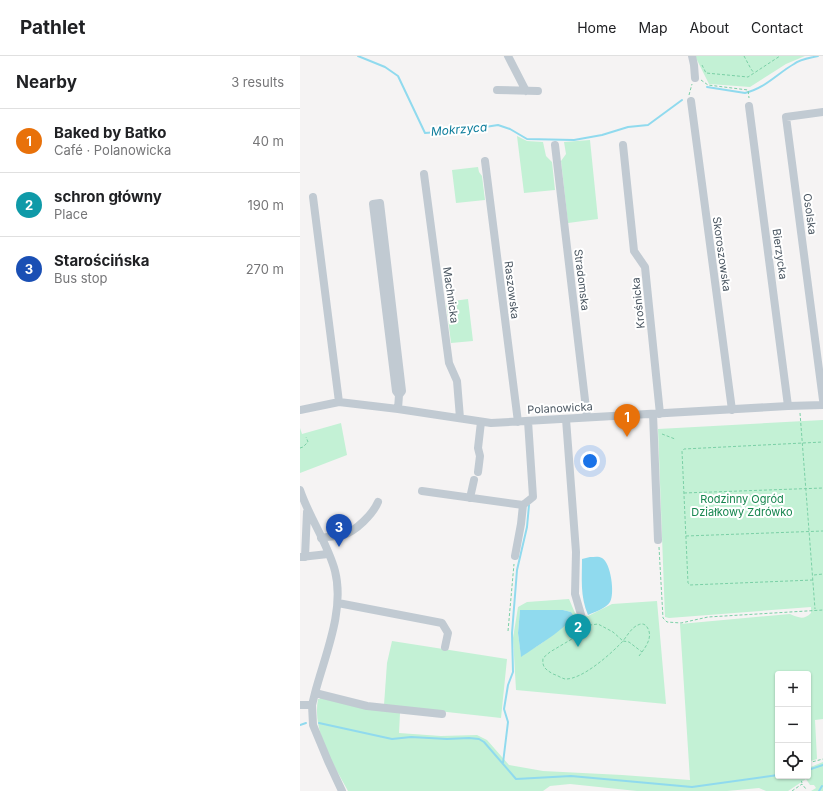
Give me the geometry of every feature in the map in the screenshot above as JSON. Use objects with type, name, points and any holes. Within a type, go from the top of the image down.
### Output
[{"type":"street","points":[[508,56],[526,91]]},
{"type":"street","points":[[692,56],[695,78]]},
{"type":"street","points":[[497,90],[538,91]]},
{"type":"street","name":"Skoroszowska","points":[[691,101],[732,410]]},
{"type":"street","name":"Bierzycka","points":[[749,106],[788,406]]},
{"type":"street","name":"Osolska","points":[[823,112],[786,116],[823,400]]},
{"type":"street","name":"Stradomska","points":[[554,145],[587,418]]},
{"type":"street","name":"Krośnicka","points":[[623,145],[634,252],[645,267],[656,414],[653,432],[658,540]]},
{"type":"street","name":"Raszowska","points":[[485,161],[518,422]]},
{"type":"street","name":"Machnicka","points":[[424,174],[449,362],[457,381],[460,418]]},
{"type":"street","points":[[313,197],[339,402]]},
{"type":"street","points":[[398,409],[399,395],[402,391],[380,203],[373,204],[396,391],[399,395]]},
{"type":"street","name":"Polanowicka","points":[[300,410],[339,402],[398,409],[481,422],[518,422],[788,406],[823,406]]},
{"type":"street","points":[[566,419],[576,552],[575,594],[582,622]]},
{"type":"street","points":[[515,556],[523,505],[533,497],[528,421]]},
{"type":"street","points":[[470,498],[480,456],[478,448],[481,422]]},
{"type":"street","points":[[300,490],[335,571],[338,589],[336,617],[312,705],[313,725],[342,791]]},
{"type":"street","points":[[422,491],[523,505]]},
{"type":"street","points":[[321,538],[344,535],[351,532],[369,515],[378,502]]},
{"type":"street","points":[[308,510],[302,557],[328,554]]},
{"type":"street","points":[[338,602],[442,623],[448,632],[446,647]]},
{"type":"street","points":[[315,693],[367,706],[442,714]]},
{"type":"street","points":[[300,705],[312,705]]},
{"type":"path","points":[[744,56],[754,73]]},
{"type":"path","points":[[700,62],[706,73],[748,77],[780,56]]},
{"type":"path","points":[[691,101],[689,94],[695,78],[703,80],[708,85],[748,90],[748,94]]},
{"type":"path","points":[[800,406],[815,610]]},
{"type":"path","points":[[653,432],[657,432],[675,439]]},
{"type":"path","points":[[300,448],[308,442],[306,437]]},
{"type":"path","points":[[813,580],[690,585],[688,583],[682,451],[684,449],[823,442]]},
{"type":"path","points":[[684,492],[823,488]]},
{"type":"path","points":[[686,536],[823,531]]},
{"type":"path","points":[[658,540],[663,618],[667,622],[681,623],[708,617],[823,610]]},
{"type":"path","points":[[508,631],[515,556]]},
{"type":"path","points":[[812,575],[823,574]]},
{"type":"path","points":[[639,656],[646,647],[649,638],[648,629],[644,624],[638,624],[635,627],[623,641],[612,653],[589,669],[574,677],[564,679],[545,669],[542,664],[543,658],[550,652],[582,633],[582,622],[598,624],[613,632],[623,641],[629,642],[642,652]]},
{"type":"path","points":[[811,761],[823,759]]},
{"type":"path","points":[[801,779],[802,784],[806,789]]},
{"type":"path","points":[[792,791],[802,784]]},
{"type":"green space","points":[[695,56],[805,56],[786,64],[750,87],[709,84]]},
{"type":"green space","points":[[517,136],[527,141],[543,142],[546,156],[552,162],[555,190],[524,193]]},
{"type":"green space","points":[[590,140],[598,219],[568,223],[561,161],[566,154],[564,142]]},
{"type":"green space","points":[[478,167],[482,176],[485,200],[456,203],[452,170]]},
{"type":"green space","points":[[468,299],[473,341],[451,343],[446,302]]},
{"type":"green space","name":"Rodzinny Ogród Działkowy Zdrówko","points":[[823,420],[823,719],[815,720],[817,759],[811,761],[811,671],[775,671],[775,779],[806,779],[788,791],[766,791],[759,788],[727,791],[637,791],[570,784],[550,786],[543,791],[348,791],[330,758],[321,735],[317,711],[318,699],[320,699],[320,696],[400,713],[399,733],[441,736],[477,735],[487,740],[509,765],[543,771],[690,780],[680,624],[790,614],[804,617],[811,613],[811,607],[669,618],[665,617],[658,429]]},
{"type":"green space","points":[[341,423],[347,455],[300,473],[300,428],[302,434]]},
{"type":"green space","points":[[569,599],[575,613],[588,616],[612,604],[657,601],[666,704],[516,690],[513,638],[518,607],[527,602]],"holes":[[[520,610],[563,610],[571,612],[572,618],[542,643],[521,656],[518,633]]]},
{"type":"green space","points":[[392,641],[507,659],[501,718],[384,705],[387,663]]},
{"type":"green space","points":[[823,762],[823,791],[811,791],[816,788],[814,785],[810,785],[806,779],[811,779],[811,767]]},
{"type":"water","points":[[599,557],[605,561],[610,572],[612,592],[610,602],[606,606],[588,615],[585,608],[583,594],[582,559]]},
{"type":"water","points":[[520,610],[563,610],[571,612],[573,615],[571,620],[558,631],[521,657],[518,633]]},
{"type":"waterway","name":"Mokrzyca","points":[[358,56],[385,67],[398,76],[425,133],[466,130],[498,125],[510,129],[527,139],[574,140],[602,135],[628,127],[648,125],[682,100]]},
{"type":"waterway","name":"Mokrzyca","points":[[707,87],[745,93],[765,84],[796,62],[818,56]]},
{"type":"waterway","points":[[503,763],[508,722],[504,709],[508,685],[513,672],[512,633],[517,570],[527,527],[529,505]]},
{"type":"waterway","points":[[300,725],[306,723]]},
{"type":"waterway","points":[[319,723],[392,739],[411,737],[479,739],[484,742],[516,779],[571,776],[692,787],[775,775]]},
{"type":"waterway","points":[[811,769],[823,765]]},
{"type":"waterway","points":[[819,791],[822,786]]},
{"type":"place","name":"Baked by Batko","points":[[627,437]]},
{"type":"place","name":"Starościńska","points":[[339,547]]},
{"type":"place","name":"schron główny","points":[[578,647]]}]
